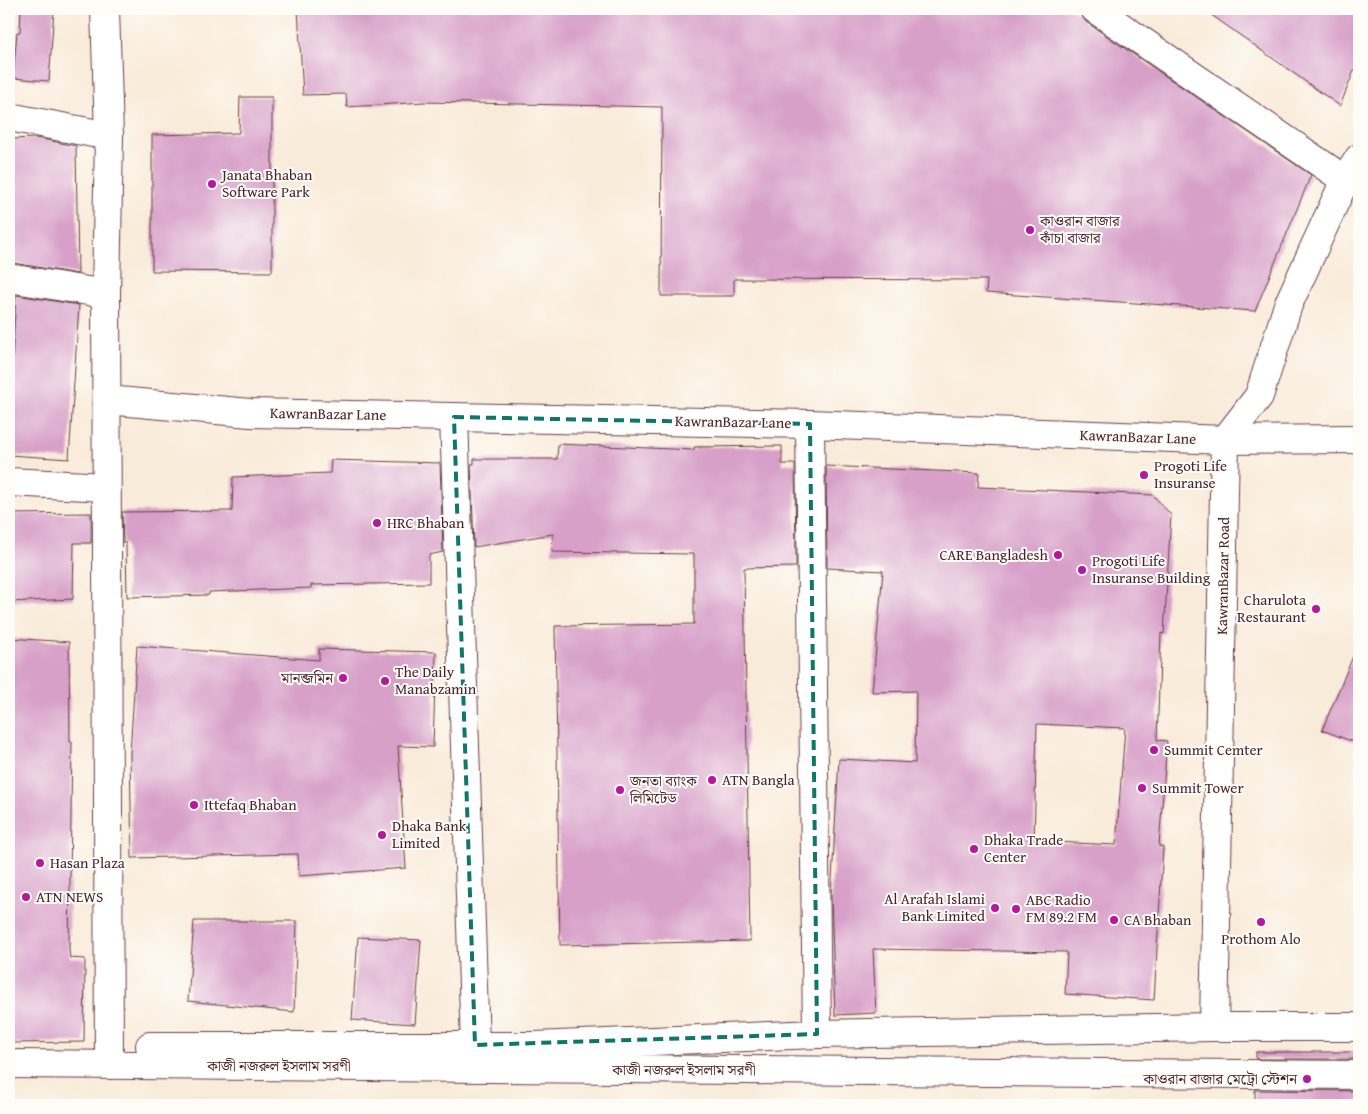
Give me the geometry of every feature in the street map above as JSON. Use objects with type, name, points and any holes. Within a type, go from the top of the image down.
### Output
[{"type":"main road","points":[[105,9],[109,136],[106,294],[109,1065],[143,1046],[535,1046],[817,1034],[1214,1027],[1359,1027]]},
{"type":"main road","points":[[1095,9],[1352,169],[1288,305],[1259,396],[1225,440]]},
{"type":"main road","points":[[9,117],[109,136]]},
{"type":"main road","points":[[9,278],[106,294]]},
{"type":"main road","name":"KawranBazar Lane","points":[[107,400],[250,413],[810,424],[1225,440],[1359,439]]},
{"type":"main road","points":[[454,417],[475,1045]]},
{"type":"main road","points":[[810,424],[817,1034]]},
{"type":"main road","name":"KawranBazar Road","points":[[1214,1027],[1225,440]]},
{"type":"main road","points":[[9,482],[106,487]]},
{"type":"main road","name":"কাজী নজরুল ইসলাম সরণী","points":[[9,1064],[1359,1075]]},
{"type":"highlighted area","points":[[454,417],[810,424],[817,1034],[475,1045]]},
{"type":"building","points":[[21,9],[54,9],[49,81],[13,78],[17,32],[20,32]]},
{"type":"building","name":"কাওরান বাজার কাঁচা বাজার","points":[[298,9],[1070,9],[1081,15],[1086,22],[1311,175],[1255,311],[986,293],[987,280],[734,279],[734,296],[661,296],[662,107],[424,102],[347,107],[346,94],[303,95]]},
{"type":"building","points":[[1203,9],[1359,9],[1359,58],[1340,106]]},
{"type":"building","name":"Janata Bhaban Software Park","points":[[240,97],[272,97],[272,272],[152,271],[152,135],[239,133]]},
{"type":"building","points":[[36,138],[76,146],[78,274],[13,263],[11,139]]},
{"type":"building","points":[[16,295],[79,305],[69,459],[9,455],[9,415]]},
{"type":"building","points":[[558,444],[694,450],[694,447],[782,446],[782,464],[795,464],[796,567],[744,568],[750,941],[560,945],[555,626],[694,624],[694,554],[552,552],[553,534],[474,547],[471,464],[474,464],[474,459],[557,459]]},
{"type":"building","points":[[331,460],[440,463],[443,552],[429,555],[429,583],[311,585],[311,588],[209,592],[209,595],[127,597],[126,543],[123,543],[122,512],[232,511],[233,477],[330,473]]},
{"type":"building","points":[[826,466],[979,473],[978,487],[1153,495],[1171,515],[1164,634],[1161,633],[1157,740],[1167,741],[1159,846],[1163,847],[1154,1000],[1065,994],[1067,952],[873,949],[876,1013],[835,1015],[831,896],[839,759],[915,763],[916,691],[872,692],[883,571],[827,568]],"holes":[[[1037,724],[1125,728],[1116,845],[1034,841]]]},
{"type":"building","points":[[91,513],[91,543],[74,543],[73,599],[9,602],[9,514]]},
{"type":"building","points":[[9,638],[69,642],[70,742],[72,742],[69,950],[70,958],[85,959],[84,1042],[9,1043]]},
{"type":"building","points":[[1359,642],[1359,744],[1322,730]]},
{"type":"building","points":[[137,646],[319,660],[319,649],[436,652],[433,747],[398,746],[406,868],[299,876],[298,854],[132,858],[130,753]]},
{"type":"building","points":[[194,921],[297,921],[294,1012],[188,1001]]},
{"type":"building","points":[[358,937],[421,940],[415,1024],[352,1020]]},
{"type":"building","points":[[1256,1052],[1359,1052],[1359,1059],[1256,1059]]},
{"type":"building","points":[[1255,1090],[1359,1091],[1359,1105],[1255,1105]]},
{"type":"place","name":"Janata Bhaban Software Park","points":[[212,184]]},
{"type":"place","name":"কাওরান বাজার কাঁচা বাজার","points":[[1030,230]]},
{"type":"place","name":"Progoti Life Insuranse","points":[[1144,475]]},
{"type":"place","name":"HRC Bhaban","points":[[377,523]]},
{"type":"place","name":"CARE Bangladesh","points":[[1058,555]]},
{"type":"place","name":"Progoti Life Insuranse Building","points":[[1082,570]]},
{"type":"place","name":"Charulota Restaurant","points":[[1316,609]]},
{"type":"place","name":"মানব্জমিন","points":[[343,678]]},
{"type":"place","name":"The Daily Manabzamin","points":[[385,681]]},
{"type":"place","name":"Summit Cemter","points":[[1154,750]]},
{"type":"place","name":"ATN Bangla","points":[[712,780]]},
{"type":"place","name":"Summit Tower","points":[[1142,788]]},
{"type":"place","name":"জনতা ব্যাংক লিমিটেড","points":[[620,790]]},
{"type":"place","name":"Ittefaq Bhaban","points":[[194,805]]},
{"type":"place","name":"Dhaka Bank Limited","points":[[382,835]]},
{"type":"place","name":"Dhaka Trade Center","points":[[974,849]]},
{"type":"place","name":"Hasan Plaza","points":[[40,863]]},
{"type":"place","name":"ATN NEWS","points":[[26,897]]},
{"type":"place","name":"Al Arafah Islami Bank Limited","points":[[995,908]]},
{"type":"place","name":"ABC Radio FM 89.2 FM","points":[[1016,909]]},
{"type":"place","name":"CA Bhaban","points":[[1114,920]]},
{"type":"place","name":"Prothom Alo","points":[[1261,922]]},
{"type":"place","name":"কাওরান বাজার মেট্রো স্টেশন","points":[[1307,1079]]}]
